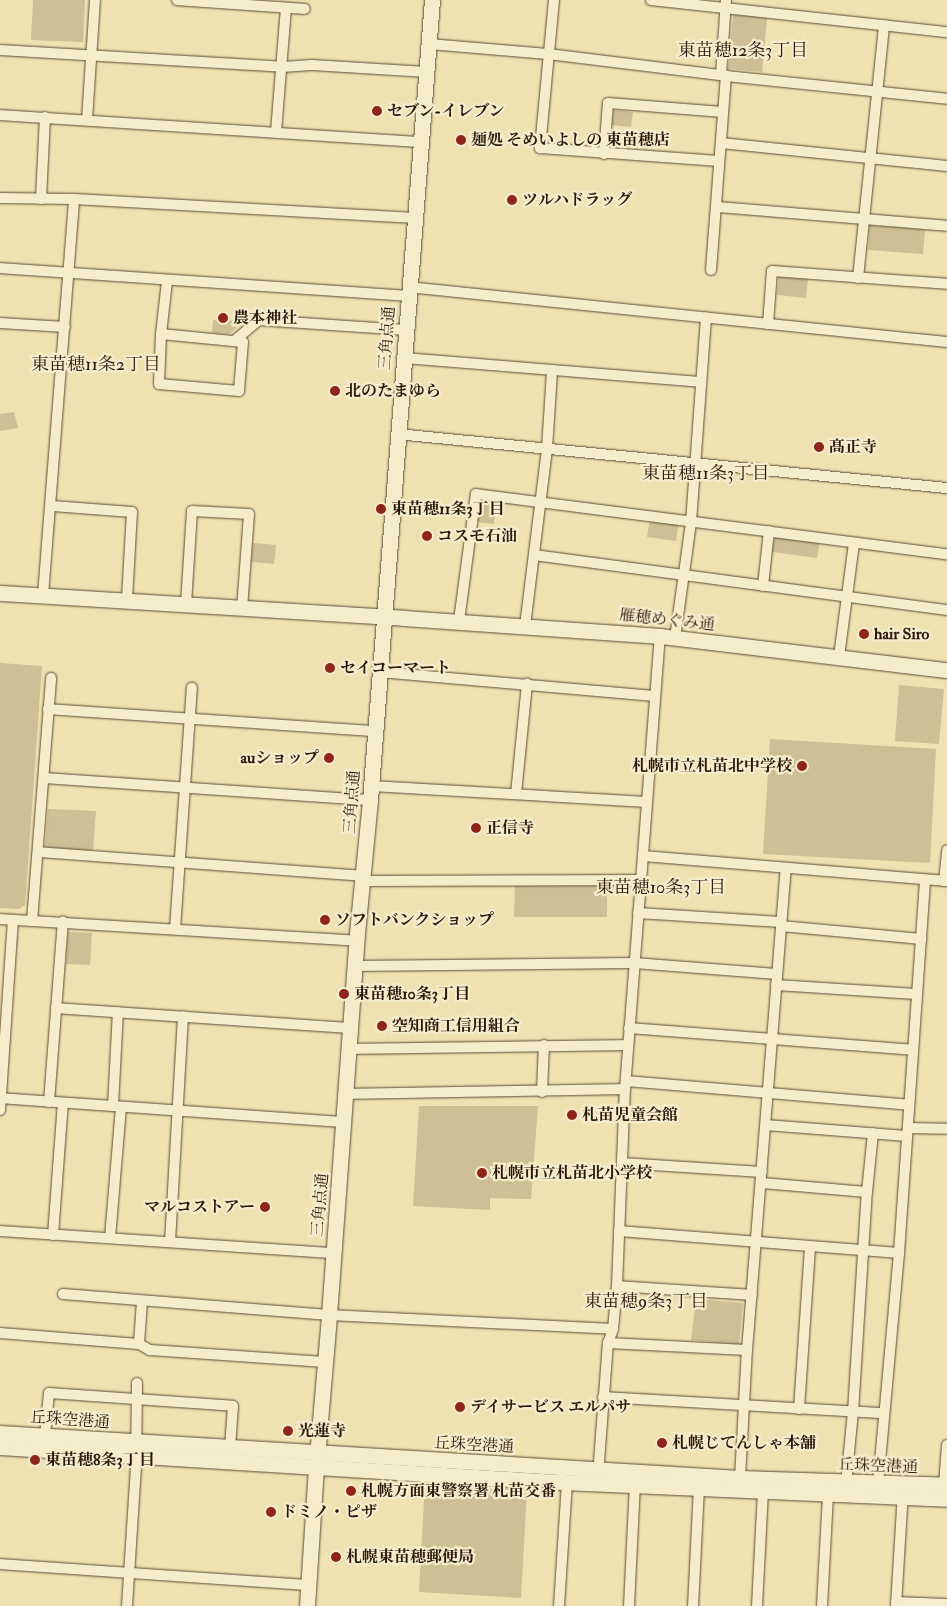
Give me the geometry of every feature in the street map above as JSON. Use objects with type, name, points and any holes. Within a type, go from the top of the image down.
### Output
[{"type":"street","points":[[87,120],[95,0]]},
{"type":"street","points":[[177,0],[244,2],[305,9]]},
{"type":"street","name":"三角点通","points":[[307,1606],[316,1461],[330,1315],[352,1028],[354,966],[370,793],[432,0]]},
{"type":"street","points":[[554,0],[540,148],[719,161]]},
{"type":"street","points":[[651,0],[726,4],[947,32]]},
{"type":"street","points":[[711,270],[723,112],[726,4]]},
{"type":"street","points":[[276,132],[286,8]]},
{"type":"street","points":[[858,278],[884,25]]},
{"type":"street","points":[[429,44],[548,54],[723,76],[877,90],[947,99]]},
{"type":"street","points":[[0,50],[282,67],[312,65],[427,72]]},
{"type":"street","points":[[604,154],[608,103],[723,112]]},
{"type":"street","points":[[0,115],[421,142]]},
{"type":"street","points":[[41,199],[45,118]]},
{"type":"street","points":[[721,143],[947,166]]},
{"type":"street","points":[[0,198],[74,199],[415,218]]},
{"type":"street","points":[[43,595],[52,506],[74,199]]},
{"type":"street","points":[[717,207],[947,226]]},
{"type":"street","points":[[0,268],[167,281],[408,292],[706,318],[947,342]]},
{"type":"street","points":[[768,324],[772,271],[947,284]]},
{"type":"street","points":[[161,334],[243,342],[239,390],[158,384],[161,334],[167,281]]},
{"type":"street","points":[[598,1476],[608,1343],[612,1329],[617,1286],[625,1085],[655,696],[668,637],[685,575],[691,522],[706,318]]},
{"type":"street","points":[[234,341],[259,320],[405,330]]},
{"type":"street","points":[[0,323],[65,327]]},
{"type":"street","points":[[403,358],[701,382]]},
{"type":"street","points":[[525,626],[547,449],[552,371]]},
{"type":"street","points":[[397,434],[947,488]]},
{"type":"street","points":[[459,621],[476,494],[947,554]]},
{"type":"street","points":[[52,506],[132,512],[127,600]]},
{"type":"street","points":[[186,604],[192,511],[249,514],[242,609]]},
{"type":"street","points":[[762,586],[769,531]]},
{"type":"street","points":[[839,657],[854,543]]},
{"type":"street","points":[[534,555],[947,610]]},
{"type":"street","name":"雁穂めぐみ通","points":[[0,593],[459,621],[668,637],[947,670]]},
{"type":"street","points":[[379,672],[655,696]]},
{"type":"street","points":[[32,921],[51,678]]},
{"type":"street","points":[[516,794],[528,684]]},
{"type":"street","points":[[175,929],[192,688]]},
{"type":"street","points":[[48,709],[374,731]]},
{"type":"street","points":[[44,778],[186,789],[516,794],[647,802]]},
{"type":"street","points":[[643,856],[946,881],[947,850]]},
{"type":"street","points":[[38,852],[363,879],[641,880]]},
{"type":"street","points":[[740,1478],[767,1094],[786,869]]},
{"type":"street","points":[[878,1484],[900,1253],[912,1050],[926,880]]},
{"type":"street","points":[[638,913],[781,924],[921,939]]},
{"type":"street","points":[[0,919],[356,941]]},
{"type":"street","points":[[0,1110],[4,999],[14,920]]},
{"type":"street","points":[[49,1102],[63,922]]},
{"type":"street","points":[[354,966],[634,963],[777,974]]},
{"type":"street","points":[[776,985],[916,994]]},
{"type":"street","points":[[56,1008],[352,1028]]},
{"type":"street","points":[[110,1238],[117,1107],[118,1012]]},
{"type":"street","points":[[170,1242],[183,1016]]},
{"type":"street","points":[[630,1028],[772,1041],[912,1050]]},
{"type":"street","points":[[542,1092],[544,1045]]},
{"type":"street","points":[[350,1049],[628,1045]]},
{"type":"street","points":[[346,1094],[542,1092],[625,1085],[909,1105]]},
{"type":"street","points":[[0,1098],[344,1122]]},
{"type":"street","points":[[53,1235],[62,1103]]},
{"type":"street","points":[[766,1126],[873,1133],[947,1129]]},
{"type":"street","points":[[846,1483],[854,1412],[867,1192],[873,1133]]},
{"type":"street","points":[[622,1164],[762,1172]]},
{"type":"street","points":[[762,1183],[867,1192]]},
{"type":"street","points":[[0,1231],[334,1253]]},
{"type":"street","points":[[619,1231],[900,1253]]},
{"type":"street","points":[[799,1409],[810,1247]]},
{"type":"street","points":[[617,1286],[752,1295]]},
{"type":"street","points":[[64,1294],[330,1315],[612,1329]]},
{"type":"street","points":[[139,1344],[142,1301]]},
{"type":"street","points":[[0,1333],[139,1344],[150,1350],[325,1362]]},
{"type":"street","points":[[608,1343],[748,1350]]},
{"type":"street","points":[[128,1606],[137,1383]]},
{"type":"street","points":[[45,1436],[49,1393],[233,1406],[230,1448]]},
{"type":"street","points":[[603,1397],[884,1413]]},
{"type":"street","name":"丘珠空港通","points":[[0,1433],[45,1436],[135,1449],[316,1461],[598,1476],[740,1478],[878,1484],[903,1491]]},
{"type":"street","points":[[946,1489],[947,1445]]},
{"type":"street","name":"丘珠空港通","points":[[0,1447],[230,1448],[316,1461],[567,1482],[598,1476],[635,1485],[763,1490],[828,1495],[946,1489]]},
{"type":"street","points":[[559,1606],[567,1482]]},
{"type":"street","points":[[629,1606],[635,1485]]},
{"type":"street","points":[[693,1606],[700,1488]]},
{"type":"street","points":[[757,1606],[763,1490]]},
{"type":"street","points":[[903,1491],[896,1604],[947,1604]]},
{"type":"street","points":[[822,1606],[828,1495]]},
{"type":"street","points":[[0,1564],[309,1585]]},
{"type":"shaded area","points":[[33,0],[85,0],[83,42],[31,40]]},
{"type":"shaded area","points":[[733,15],[767,18],[762,72],[728,69]]},
{"type":"shaded area","points":[[614,110],[633,112],[631,127],[612,125]]},
{"type":"shaded area","points":[[870,225],[925,229],[923,254],[868,250]]},
{"type":"shaded area","points":[[779,275],[808,278],[806,298],[777,295]]},
{"type":"shaded area","points":[[213,320],[244,321],[229,334],[212,333]]},
{"type":"shaded area","points":[[14,412],[18,428],[0,431],[0,414]]},
{"type":"shaded area","points":[[479,500],[496,502],[494,524],[477,522]]},
{"type":"shaded area","points":[[650,519],[679,523],[676,541],[647,537]]},
{"type":"shaded area","points":[[775,535],[820,541],[817,558],[772,552]]},
{"type":"shaded area","points":[[253,543],[276,545],[274,564],[251,562]]},
{"type":"shaded area","points":[[0,663],[42,666],[25,905],[19,909],[0,908]]},
{"type":"shaded area","points":[[899,685],[944,689],[939,744],[895,741]]},
{"type":"shaded area","points":[[770,739],[936,749],[930,863],[763,854]]},
{"type":"shaded area","points":[[48,809],[96,811],[93,851],[45,847]]},
{"type":"shaded area","points":[[515,886],[607,886],[607,917],[514,917]]},
{"type":"shaded area","points":[[68,932],[92,933],[90,965],[66,964]]},
{"type":"shaded area","points":[[419,1106],[538,1106],[531,1199],[490,1198],[490,1210],[413,1206]]},
{"type":"shaded area","points":[[696,1299],[743,1303],[739,1344],[691,1340]]},
{"type":"shaded area","points":[[425,1484],[527,1490],[521,1598],[419,1592]]},
{"type":"place","name":"セブン-イレブン","points":[[377,111]]},
{"type":"place","name":"麺処 そめいよしの 東苗穂店","points":[[461,140]]},
{"type":"place","name":"ツルハドラッグ","points":[[512,200]]},
{"type":"place","name":"農本神社","points":[[223,318]]},
{"type":"place","name":"北のたまゆら","points":[[335,391]]},
{"type":"place","name":"髙正寺","points":[[819,447]]},
{"type":"place","name":"東苗穂11条3丁目","points":[[381,509]]},
{"type":"place","name":"コスモ石油","points":[[427,536]]},
{"type":"place","name":"hair Siro","points":[[864,634]]},
{"type":"place","name":"セイコーマート","points":[[330,668]]},
{"type":"place","name":"auショップ","points":[[329,758]]},
{"type":"place","name":"札幌市立札苗北中学校","points":[[802,766]]},
{"type":"place","name":"正信寺","points":[[476,828]]},
{"type":"place","name":"ソフトバンクショップ","points":[[325,920]]},
{"type":"place","name":"東苗穂10条3丁目","points":[[344,994]]},
{"type":"place","name":"空知商工信用組合","points":[[382,1026]]},
{"type":"place","name":"札苗児童会館","points":[[572,1115]]},
{"type":"place","name":"札幌市立札苗北小学校","points":[[482,1173]]},
{"type":"place","name":"マルコストアー","points":[[265,1207]]},
{"type":"place","name":"デイサービス エルパサ","points":[[460,1407]]},
{"type":"place","name":"光蓮寺","points":[[288,1431]]},
{"type":"place","name":"札幌じてんしゃ本舗","points":[[662,1443]]},
{"type":"place","name":"東苗穂8条3丁目","points":[[35,1460]]},
{"type":"place","name":"札幌方面東警察署 札苗交番","points":[[351,1491]]},
{"type":"place","name":"ドミノ・ピザ","points":[[271,1512]]},
{"type":"place","name":"札幌東苗穂郵便局","points":[[336,1557]]},
{"type":"district","name":"東苗穂12条3丁目","points":[[743,51]]},
{"type":"district","name":"東苗穂11条2丁目","points":[[96,365]]},
{"type":"district","name":"東苗穂11条3丁目","points":[[706,474]]},
{"type":"district","name":"東苗穂10条3丁目","points":[[661,888]]},
{"type":"district","name":"東苗穂9条3丁目","points":[[646,1302]]}]
